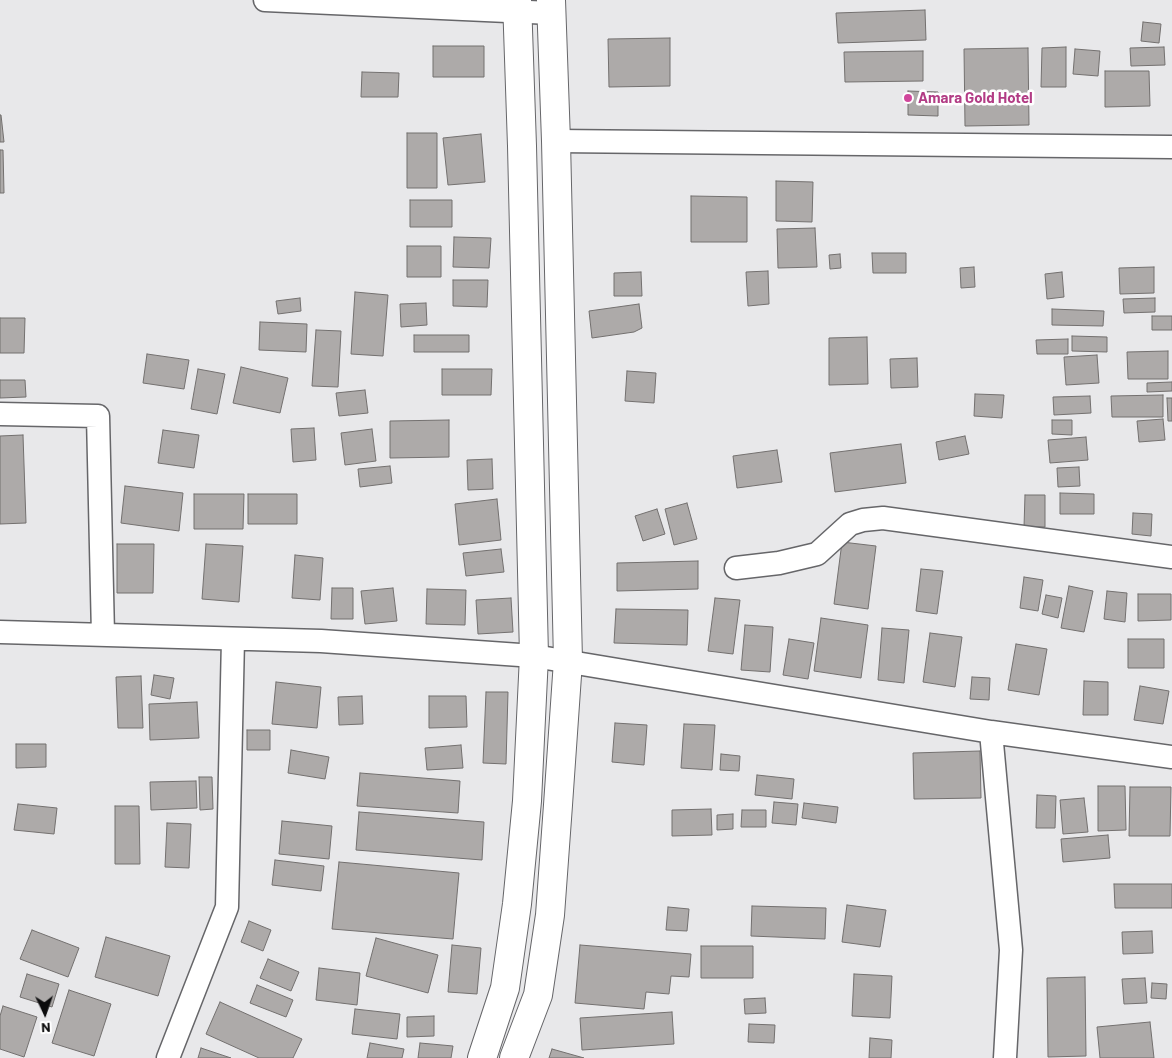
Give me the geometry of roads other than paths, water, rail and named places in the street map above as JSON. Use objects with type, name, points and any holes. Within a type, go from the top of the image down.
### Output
[{"type":"highway","points":[[482,1058],[505,988],[516,904],[527,801],[534,656],[517,6]]},
{"type":"highway","points":[[514,1058],[538,996],[550,915],[568,661],[556,141],[551,7]]},
{"type":"street","points":[[265,0],[551,7]]},
{"type":"street","points":[[556,141],[1172,147]]},
{"type":"street","points":[[0,414],[98,416],[103,635]]},
{"type":"street","points":[[736,568],[778,563],[816,554],[850,524],[863,520],[883,518],[1172,557]]},
{"type":"street","points":[[0,632],[321,641],[534,656],[991,732],[1172,757]]},
{"type":"street","points":[[168,1058],[227,907],[233,639]]},
{"type":"street","points":[[991,732],[1011,950],[1005,1058]]},
{"type":"place","name":"Amara Gold Hotel","points":[[908,98]]}]
